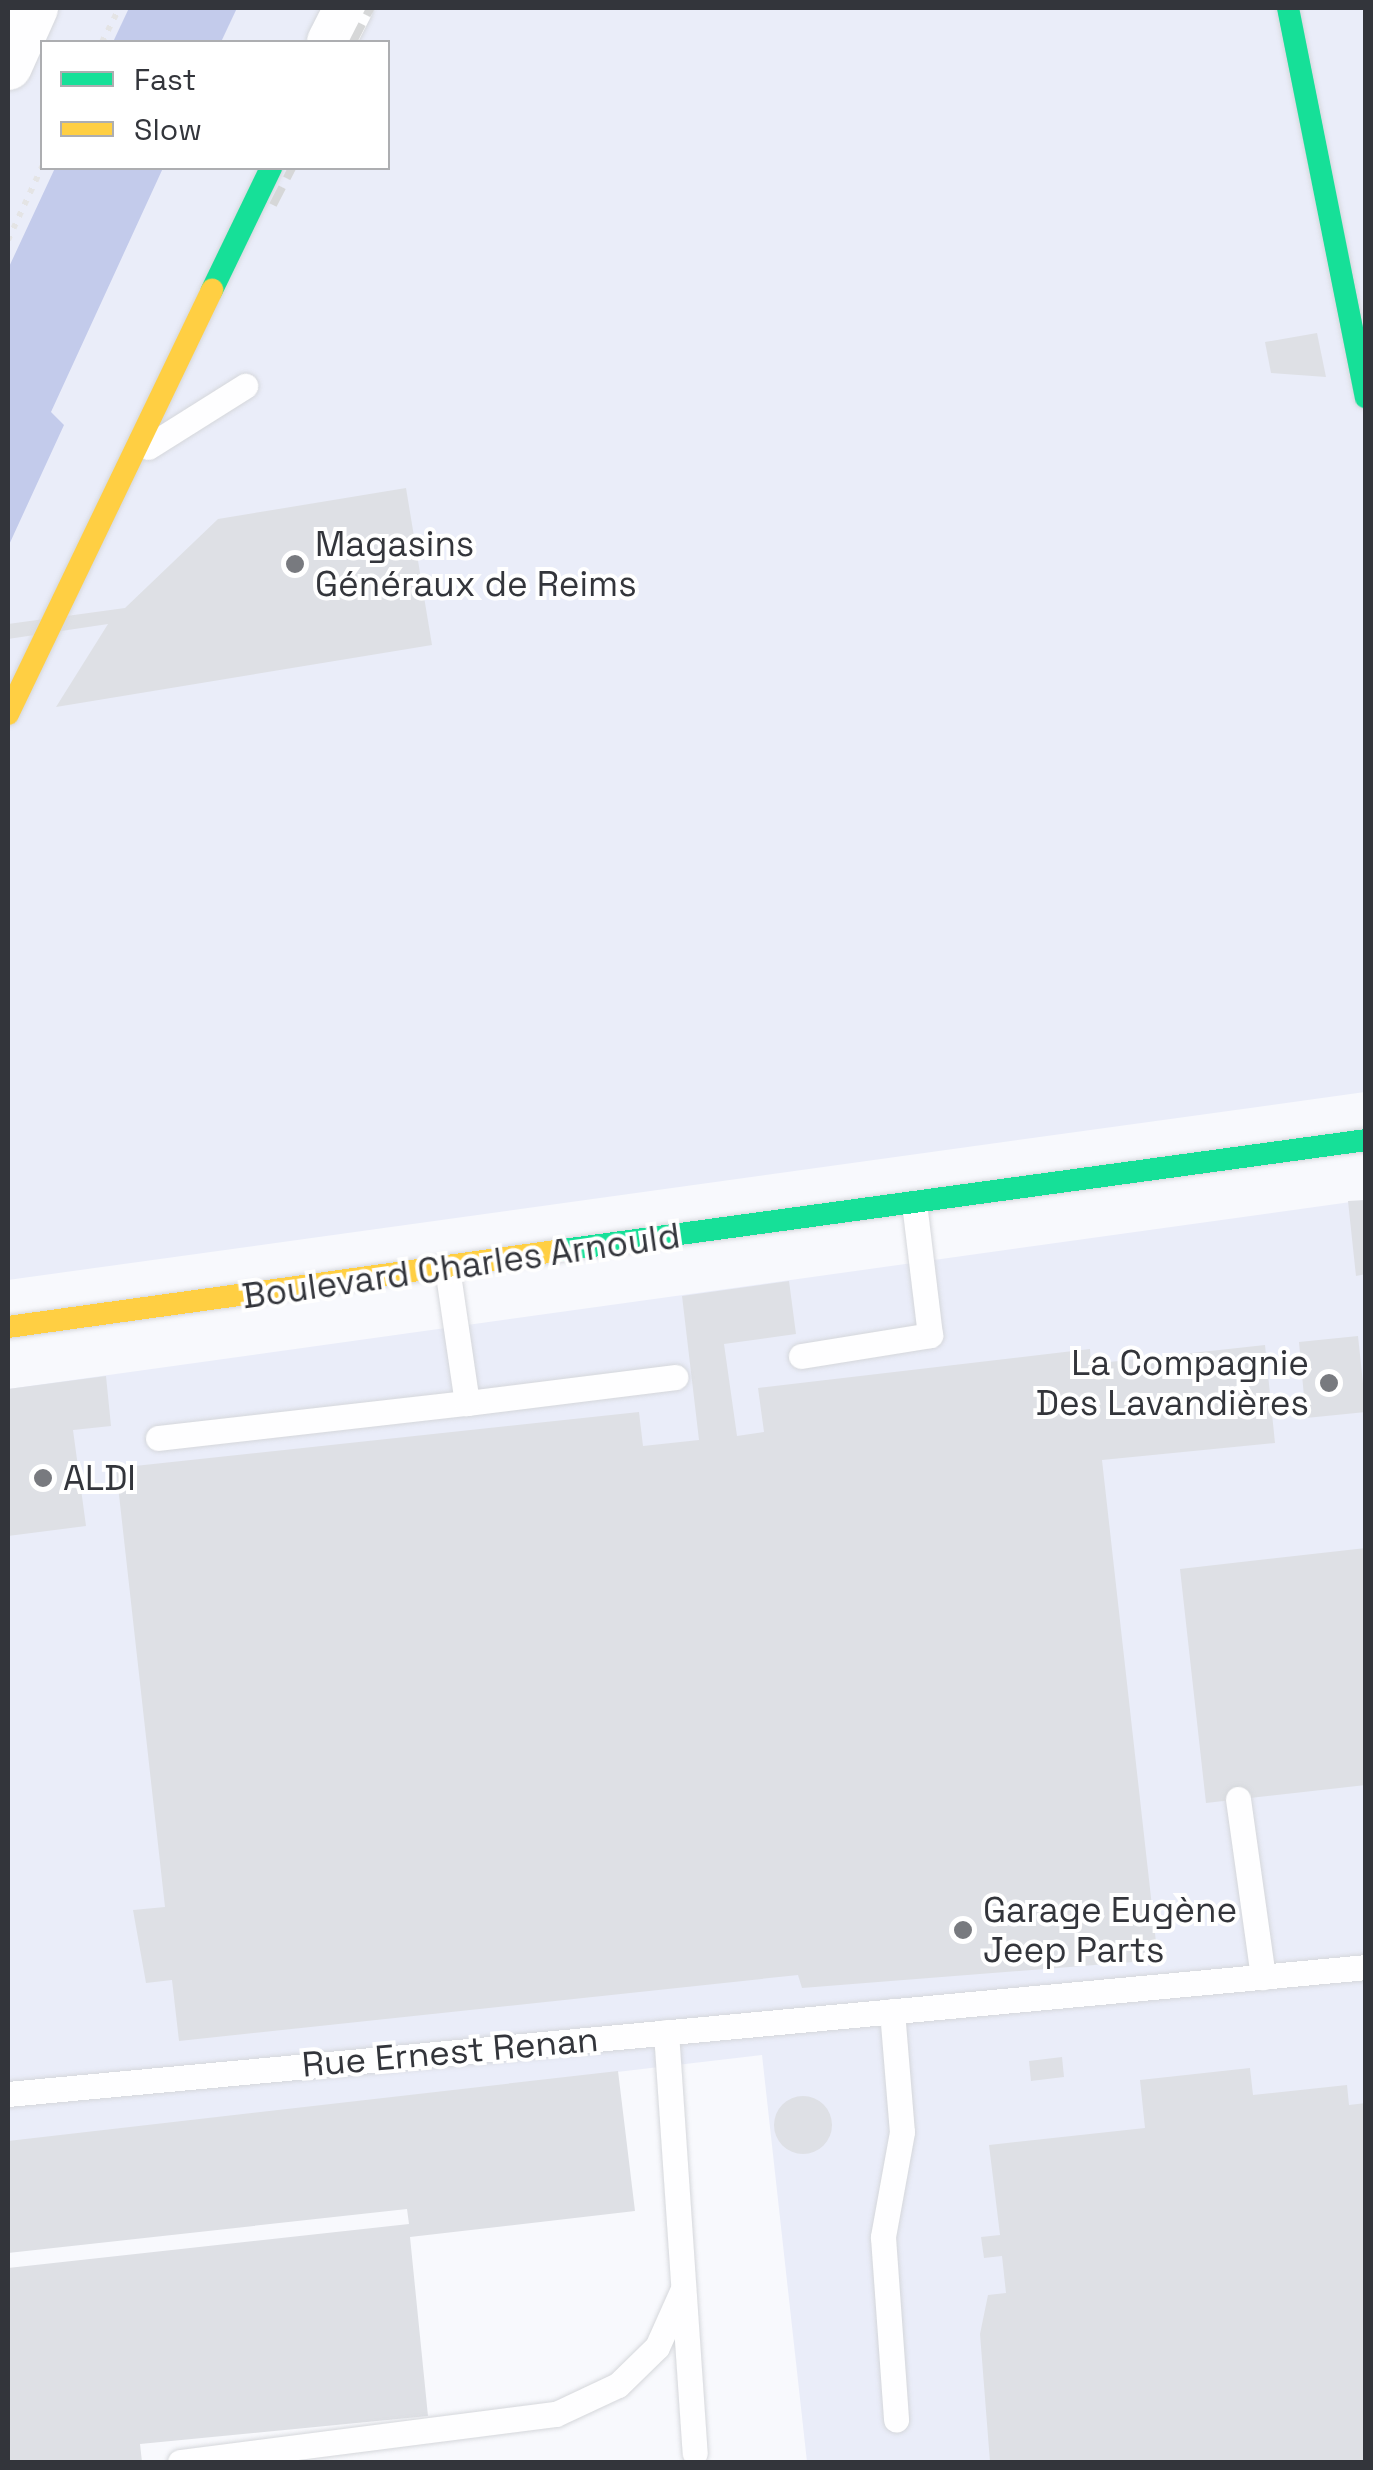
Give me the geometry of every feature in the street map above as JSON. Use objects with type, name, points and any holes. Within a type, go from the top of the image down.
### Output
[{"type":"main road","points":[[1288,8],[1366,397]]},
{"type":"main road","points":[[8,714],[270,170]]},
{"type":"main road","name":"Boulevard Charles Arnould","points":[[8,1328],[1366,1140]]},
{"type":"street","points":[[8,66],[34,8]]},
{"type":"street","points":[[332,40],[348,8]]},
{"type":"lane","points":[[131,458],[245,386]]},
{"type":"lane","points":[[801,1356],[930,1336],[914,1202]]},
{"type":"lane","points":[[447,1268],[467,1403]]},
{"type":"lane","points":[[158,1438],[675,1377]]},
{"type":"lane","points":[[1238,1799],[1263,1977]]},
{"type":"lane","name":"Rue Ernest Renan","points":[[8,2094],[1366,1967]]},
{"type":"lane","points":[[892,2011],[902,2132],[882,2237],[896,2420]]},
{"type":"lane","points":[[666,2032],[695,2453]]},
{"type":"lane","points":[[180,2462],[556,2414],[618,2385],[657,2347],[684,2288]]},
{"type":"path","points":[[103,40],[119,8]]},
{"type":"path","points":[[8,240],[41,170]]},
{"type":"shaded area","points":[[8,8],[1365,8],[1365,1092],[8,1280]]},
{"type":"shaded area","points":[[1365,1200],[1365,2462],[807,2462],[762,2055],[8,2143],[8,1389]]},
{"type":"water","points":[[129,8],[237,8],[222,40],[114,40]]},
{"type":"water","points":[[54,170],[162,170],[51,412],[64,425],[8,547],[8,269]]},
{"type":"building","points":[[1317,333],[1326,377],[1271,373],[1265,342]]},
{"type":"building","name":"Magasins Généraux de Reims","points":[[406,488],[432,645],[56,707],[108,624],[8,639],[8,624],[125,608],[218,519]]},
{"type":"building","points":[[1366,1200],[1366,1274],[1356,1276],[1348,1201]]},
{"type":"building","points":[[789,1281],[796,1334],[724,1344],[737,1436],[764,1432],[758,1388],[1090,1349],[1091,1364],[1265,1345],[1275,1443],[1102,1460],[1158,1960],[802,1988],[798,1975],[179,2041],[172,1980],[146,1983],[133,1910],[165,1907],[116,1468],[639,1412],[643,1446],[699,1440],[682,1296]]},
{"type":"building","points":[[1358,1336],[1366,1412],[1306,1418],[1299,1342]]},
{"type":"building","name":"ALDI","points":[[106,1376],[111,1426],[73,1430],[86,1526],[8,1536],[8,1389]]},
{"type":"building","points":[[1366,1548],[1366,1785],[1206,1803],[1180,1569]]},
{"type":"building","points":[[1062,2057],[1064,2077],[1031,2081],[1029,2061]]},
{"type":"building","points":[[1250,2068],[1253,2095],[1347,2085],[1349,2105],[1366,2103],[1366,2462],[990,2462],[980,2334],[988,2295],[1006,2293],[1002,2256],[984,2258],[981,2237],[1000,2235],[989,2145],[1145,2128],[1140,2080]]},
{"type":"building","points":[[618,2071],[635,2211],[410,2237],[428,2416],[140,2444],[142,2462],[8,2462],[8,2268],[409,2224],[407,2209],[8,2253],[8,2141]]},
{"type":"building","points":[[803,2096],[823,2105],[832,2125],[823,2145],[803,2154],[783,2145],[774,2125],[783,2105]]},
{"type":"railway","points":[[354,40],[370,8]]},
{"type":"railway","points":[[273,205],[291,170]]},
{"type":"traffic: fast","points":[[1288,8],[1366,397]]},
{"type":"traffic: fast","points":[[212,290],[270,170]]},
{"type":"traffic: fast","points":[[556,1251],[1366,1140]]},
{"type":"traffic: slow","points":[[8,714],[212,290]]},
{"type":"traffic: slow","points":[[8,1327],[556,1251]]},
{"type":"place","name":"Magasins Généraux de Reims","points":[[295,564]]},
{"type":"place","name":"La Compagnie Des Lavandières","points":[[1329,1383]]},
{"type":"place","name":"ALDI","points":[[43,1478]]},
{"type":"place","name":"Garage Eugène Jeep Parts","points":[[963,1930]]}]
